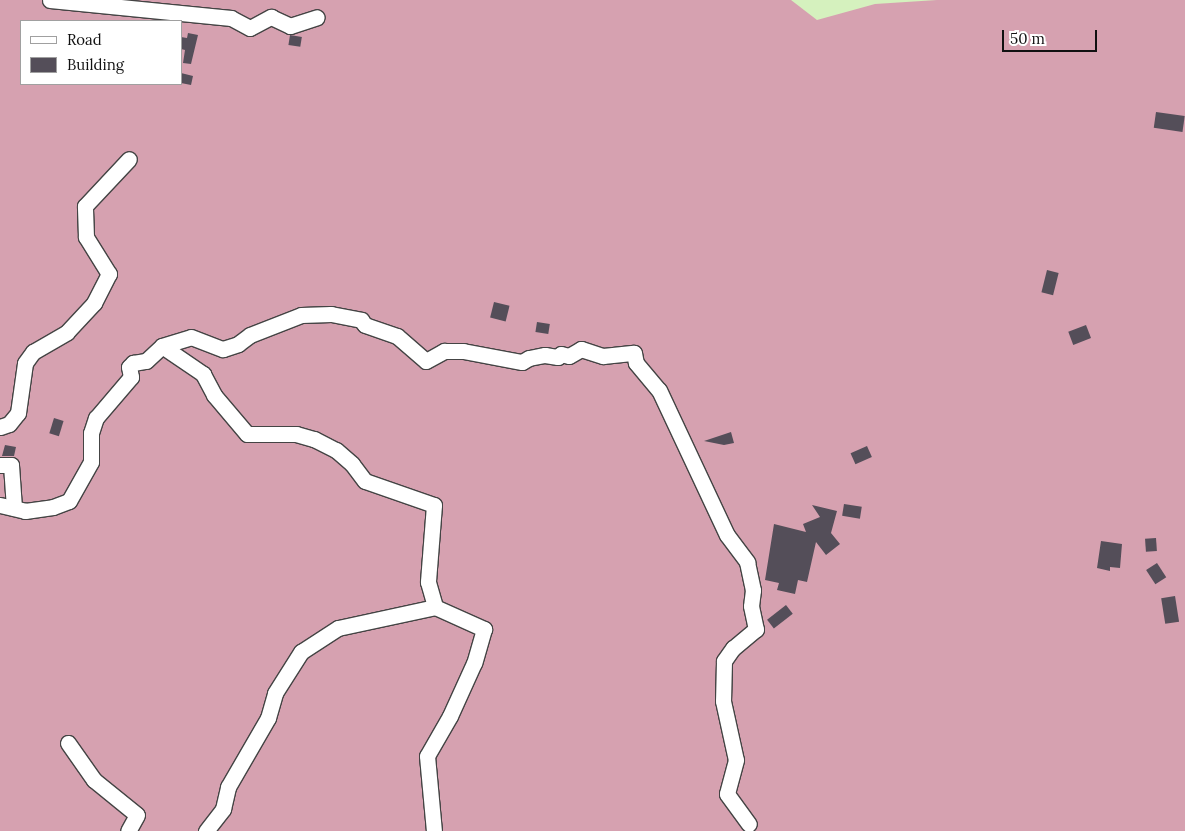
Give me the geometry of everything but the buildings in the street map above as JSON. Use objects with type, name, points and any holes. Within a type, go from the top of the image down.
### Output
[{"type":"street","points":[[50,0],[231,18],[250,28],[271,17],[290,26],[317,17]]},
{"type":"street","points":[[0,427],[9,424],[18,413],[25,363],[33,352],[67,332],[94,303],[109,274],[86,237],[85,206],[129,159]]},
{"type":"street","points":[[0,465],[11,464],[7,507],[25,511],[53,507],[69,502],[91,462],[92,433],[96,418],[131,377],[129,367],[133,363],[146,362],[162,346],[191,337],[223,348],[238,344],[250,335],[300,315],[331,314],[361,320],[365,325],[397,336],[426,360],[444,351],[463,351],[522,362],[529,358],[558,356],[562,354],[569,356],[581,349],[603,356],[634,353],[636,363],[658,390],[727,535],[747,562],[753,590],[751,606],[756,629],[733,648],[724,661],[722,701],[736,760],[727,794],[749,824]]},
{"type":"street","points":[[162,346],[203,374],[214,395],[247,434],[296,434],[314,439],[336,450],[352,464],[365,481],[434,505],[428,582],[436,607]]},
{"type":"street","points":[[206,831],[223,808],[228,787],[268,718],[275,693],[301,652],[338,628],[436,607],[484,629],[474,663],[450,716],[427,756],[434,831]]},
{"type":"street","points":[[68,743],[94,780],[137,816],[128,831]]},
{"type":"shaded area","points":[[0,0],[1185,0],[1185,831],[0,831]]},
{"type":"shaded area","points":[[791,0],[937,0],[875,4],[817,20]]}]
